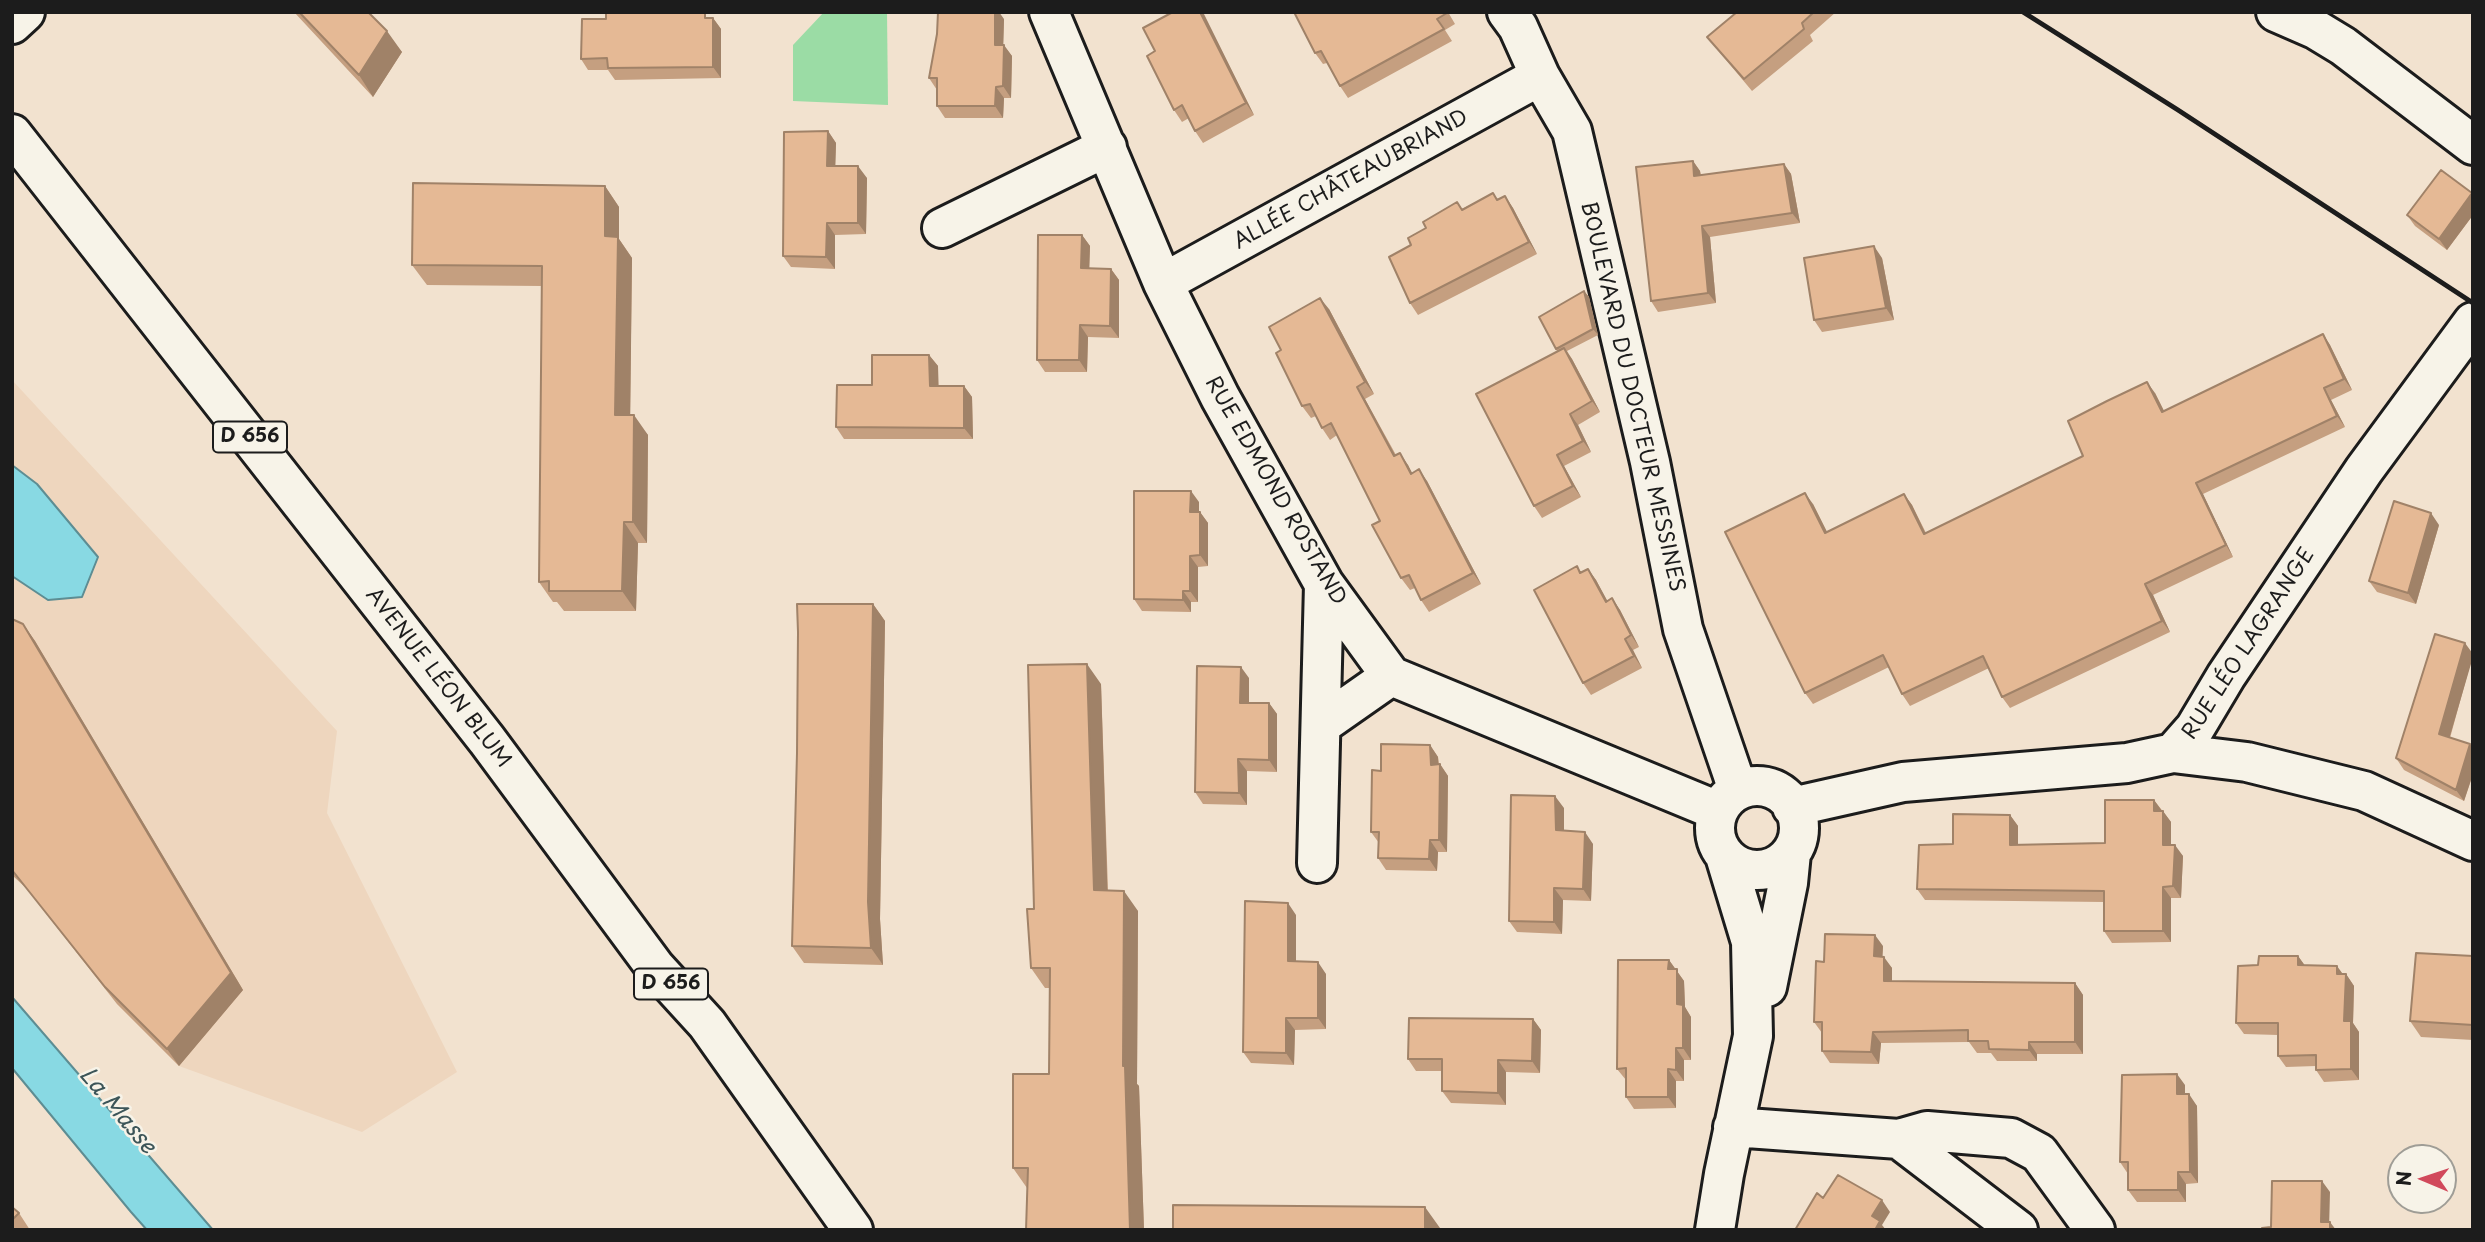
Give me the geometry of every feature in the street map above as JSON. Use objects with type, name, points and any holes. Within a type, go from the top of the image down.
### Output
[{"type":"street","points":[[12,24],[25,12]]},
{"type":"street","name":"RUE EDMOND ROSTAND","points":[[1049,12],[1163,283],[1220,397],[1324,584],[1391,676]]},
{"type":"street","name":"BOULEVARD DU DOCTEUR MESSINES","points":[[1507,12],[1518,27],[1540,76],[1572,131],[1650,462],[1683,629],[1728,800]]},
{"type":"street","points":[[2276,12],[2315,29],[2343,47],[2473,145]]},
{"type":"street","name":"ALLÉE CHÂTEAUBRIAND","points":[[1163,283],[1540,76]]},
{"type":"street","name":"AVENUE LÉON BLUM","points":[[12,134],[488,740],[654,967],[707,1024],[853,1230]]},
{"type":"street","points":[[942,228],[1107,147]]},
{"type":"street","name":"RUE LÉO LAGRANGE","points":[[1793,807],[1903,782],[2127,763],[2173,753],[2195,728],[2226,676],[2364,470],[2473,322]]},
{"type":"street","points":[[1317,863],[1324,584]]},
{"type":"street","points":[[1321,725],[1391,676],[1728,800],[1763,786],[1785,797],[1793,807],[1799,830],[1791,853],[1769,982],[1753,1036],[1733,1127],[1715,1230]]},
{"type":"street","points":[[2173,753],[2247,762],[2364,790],[2473,841]]},
{"type":"street","points":[[1728,800],[1715,835],[1725,856],[1751,942],[1753,1036]]},
{"type":"street","points":[[1725,856],[1746,869],[1758,871],[1782,862],[1791,853]]},
{"type":"street","points":[[1733,1127],[1899,1139],[1927,1131],[2011,1138],[2039,1153],[2095,1230]]},
{"type":"street","points":[[1899,1139],[2018,1230]]},
{"type":"shaded area","points":[[12,380],[337,731],[327,813],[457,1072],[362,1132],[179,1066],[117,1004],[26,888],[12,875]]},
{"type":"green space","points":[[824,12],[887,12],[888,105],[793,101],[793,45]]},
{"type":"water","points":[[12,465],[37,484],[98,557],[82,597],[48,600],[12,576]]},
{"type":"water","points":[[12,997],[213,1230],[147,1230],[131,1212],[12,1068]]},
{"type":"building","points":[[299,12],[368,12],[387,31],[359,75]]},
{"type":"building","points":[[606,12],[705,12],[705,18],[713,18],[713,67],[608,68],[607,58],[581,59],[582,19],[606,19]]},
{"type":"building","points":[[938,12],[995,12],[995,45],[1004,45],[1003,86],[996,87],[995,106],[937,106],[937,78],[929,78]]},
{"type":"building","points":[[1173,12],[1200,12],[1246,103],[1195,131],[1182,105],[1174,110],[1147,56],[1155,51],[1143,28]]},
{"type":"building","points":[[1294,12],[1447,13],[1437,19],[1444,29],[1340,86],[1321,51],[1315,53]]},
{"type":"building","points":[[1737,12],[1814,12],[1802,23],[1804,29],[1744,79],[1707,37]]},
{"type":"building","points":[[828,131],[827,166],[858,166],[858,223],[827,223],[826,257],[783,256],[784,132]]},
{"type":"building","points":[[1693,161],[1694,176],[1784,164],[1792,213],[1702,226],[1708,293],[1651,301],[1636,167]]},
{"type":"building","points":[[2441,170],[2472,193],[2439,239],[2407,215]]},
{"type":"building","points":[[413,183],[605,186],[605,236],[618,237],[615,415],[634,415],[633,522],[624,522],[622,591],[549,591],[549,581],[539,582],[542,266],[412,265]]},
{"type":"building","points":[[1493,193],[1497,200],[1505,196],[1529,242],[1410,303],[1389,257],[1411,245],[1408,238],[1426,228],[1423,222],[1457,202],[1462,210]]},
{"type":"building","points":[[1038,235],[1082,235],[1081,268],[1111,269],[1110,326],[1080,325],[1079,360],[1037,360]]},
{"type":"building","points":[[1874,246],[1886,308],[1814,320],[1804,258]]},
{"type":"building","points":[[1584,291],[1593,329],[1556,349],[1539,317]]},
{"type":"building","points":[[1320,298],[1365,382],[1357,387],[1394,456],[1400,453],[1411,474],[1419,469],[1473,573],[1421,600],[1409,575],[1401,578],[1372,525],[1380,521],[1331,423],[1322,428],[1310,404],[1302,406],[1276,353],[1281,350],[1269,327]]},
{"type":"building","points":[[2323,334],[2344,379],[2324,388],[2337,416],[2196,483],[2226,545],[2145,584],[2162,621],[2002,697],[1983,656],[1902,694],[1883,655],[1805,693],[1725,532],[1805,493],[1825,533],[1904,494],[1924,534],[2083,456],[2068,421],[2107,401],[2147,382],[2162,412]]},
{"type":"building","points":[[1564,348],[1592,401],[1570,414],[1583,441],[1557,455],[1573,486],[1534,506],[1476,394]]},
{"type":"building","points":[[872,355],[929,355],[930,386],[964,386],[964,428],[836,427],[837,385],[872,385]]},
{"type":"building","points":[[1134,491],[1191,491],[1190,512],[1200,512],[1200,555],[1190,556],[1190,591],[1183,591],[1183,600],[1134,599]]},
{"type":"building","points":[[2394,501],[2431,513],[2408,593],[2369,581]]},
{"type":"building","points":[[1577,566],[1580,573],[1588,569],[1606,602],[1612,598],[1631,635],[1625,639],[1634,656],[1583,683],[1534,590]]},
{"type":"building","points":[[797,604],[873,604],[868,902],[871,948],[792,946],[797,753]]},
{"type":"building","points":[[12,619],[23,624],[231,973],[167,1049],[105,987],[12,870]]},
{"type":"building","points":[[2435,634],[2465,643],[2439,734],[2470,744],[2456,790],[2396,758]]},
{"type":"building","points":[[1087,664],[1094,890],[1124,891],[1123,1066],[1130,1230],[1026,1230],[1028,1168],[1013,1168],[1013,1074],[1049,1074],[1050,968],[1031,968],[1027,909],[1034,909],[1028,665]]},
{"type":"building","points":[[1197,666],[1241,667],[1240,703],[1269,703],[1269,760],[1238,759],[1239,793],[1195,792]]},
{"type":"building","points":[[1381,744],[1430,745],[1431,765],[1440,764],[1439,840],[1430,840],[1429,859],[1378,858],[1379,832],[1371,832],[1372,770],[1381,771]]},
{"type":"building","points":[[1511,795],[1555,796],[1556,830],[1585,832],[1583,889],[1554,888],[1554,922],[1509,921]]},
{"type":"building","points":[[2105,800],[2154,800],[2154,811],[2163,811],[2163,845],[2175,845],[2173,886],[2163,887],[2163,931],[2104,931],[2104,891],[1917,889],[1919,845],[1953,844],[1953,814],[2010,815],[2010,845],[2105,843]]},
{"type":"building","points":[[1245,901],[1288,903],[1288,961],[1318,962],[1318,1018],[1286,1018],[1286,1053],[1243,1052]]},
{"type":"building","points":[[1825,934],[1875,935],[1874,956],[1884,957],[1884,981],[2075,983],[2075,1042],[2029,1042],[2029,1050],[1989,1049],[1988,1041],[1968,1041],[1968,1030],[1873,1032],[1871,1052],[1822,1051],[1822,1022],[1814,1022],[1816,961],[1824,962]]},
{"type":"building","points":[[2416,953],[2473,956],[2473,1025],[2410,1021]]},
{"type":"building","points":[[2259,956],[2298,956],[2298,965],[2337,966],[2337,974],[2346,974],[2344,1021],[2351,1021],[2351,1069],[2316,1070],[2316,1055],[2278,1056],[2278,1023],[2236,1023],[2238,966],[2258,965]]},
{"type":"building","points":[[1618,960],[1669,960],[1668,969],[1677,969],[1677,1004],[1683,1005],[1683,1048],[1676,1048],[1676,1070],[1668,1069],[1668,1097],[1626,1097],[1626,1068],[1617,1069]]},
{"type":"building","points":[[1409,1018],[1533,1019],[1532,1061],[1498,1060],[1498,1093],[1442,1091],[1442,1059],[1408,1059]]},
{"type":"building","points":[[2177,1074],[2177,1094],[2189,1094],[2190,1172],[2178,1172],[2178,1190],[2128,1190],[2128,1162],[2120,1162],[2122,1075]]},
{"type":"building","points":[[1838,1175],[1882,1200],[1872,1216],[1880,1221],[1875,1230],[1795,1230],[1817,1193],[1823,1198]]},
{"type":"building","points":[[2272,1181],[2322,1181],[2321,1222],[2330,1222],[2330,1230],[2262,1230],[2271,1227]]},
{"type":"building","points":[[1173,1205],[1425,1207],[1425,1230],[1173,1230]]},
{"type":"building","points":[[12,1207],[19,1213],[12,1220]]},
{"type":"railway","points":[[2023,12],[2473,303]]},
{"type":"water label","name":"La Masse","points":[[117,1111]]}]
